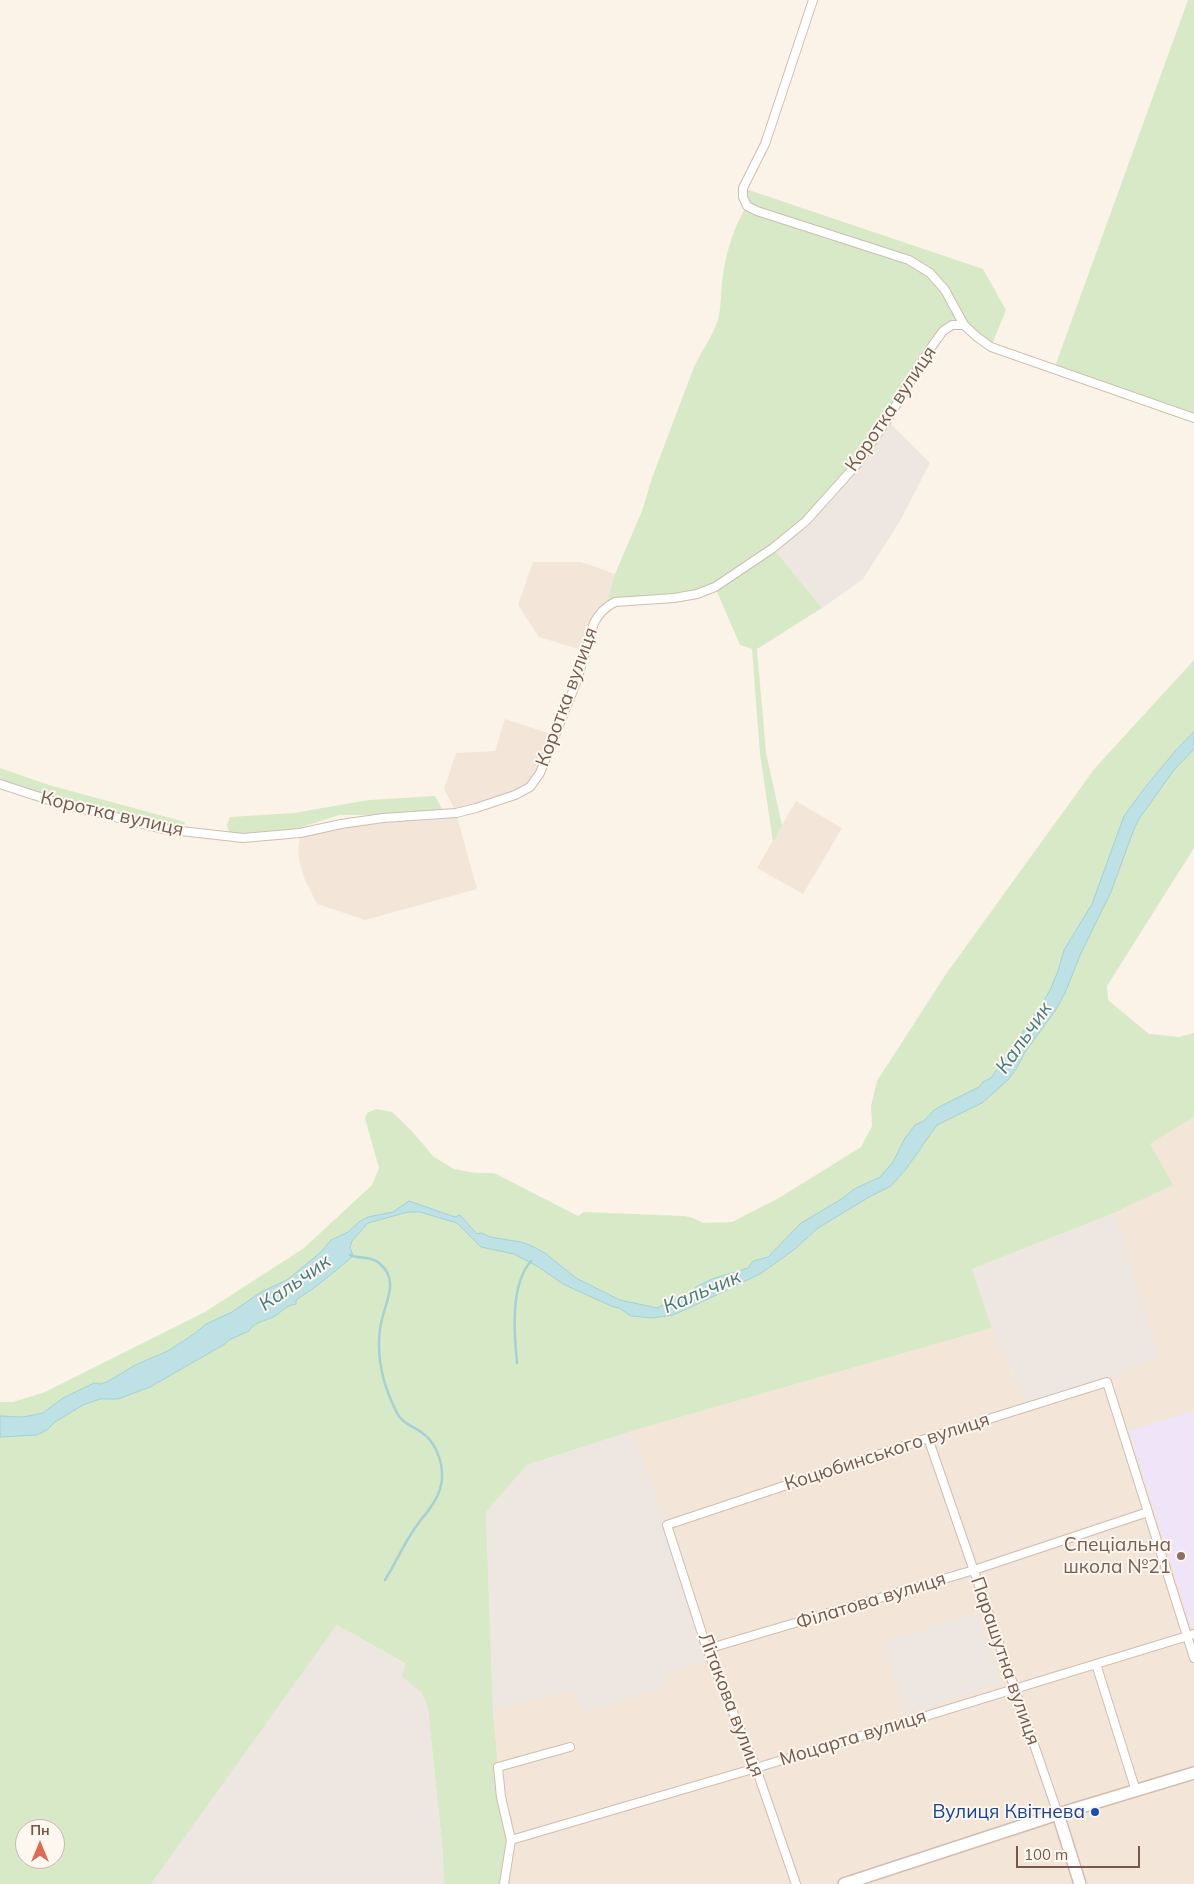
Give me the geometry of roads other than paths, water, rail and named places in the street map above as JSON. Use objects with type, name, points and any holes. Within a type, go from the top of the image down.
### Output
[{"type":"main road","points":[[844,1884],[1058,1814],[1194,1773]]},
{"type":"main road","name":"Парашутна вулиця","points":[[1058,1814],[1080,1884]]},
{"type":"street","points":[[813,0],[765,144],[743,188],[743,197],[747,206],[756,211],[909,260],[930,273],[945,290],[964,325],[991,347],[1194,418]]},
{"type":"street","name":"Коротка вулиця","points":[[0,784],[56,802],[164,829],[243,838],[300,833],[341,824],[383,818],[456,813],[515,795],[530,787],[540,773],[554,735],[563,718],[594,623],[606,606],[614,602],[674,598],[697,594],[715,587],[773,548],[806,521],[857,464],[943,331],[952,325],[964,325]]},
{"type":"street","name":"Коцюбинського вулиця","points":[[667,1525],[928,1438],[1107,1382],[1148,1512]]},
{"type":"street","name":"Парашутна вулиця","points":[[928,1438],[1058,1814]]},
{"type":"street","points":[[1148,1512],[1190,1635],[1194,1658]]},
{"type":"street","name":"Філатова вулиця","points":[[707,1649],[974,1570],[1148,1512]]},
{"type":"street","name":"Літакова вулиця","points":[[667,1525],[707,1649],[756,1768],[796,1884]]},
{"type":"street","name":"Моцарта вулиця","points":[[511,1840],[756,1768],[1190,1635]]},
{"type":"street","points":[[1096,1664],[1136,1791]]},
{"type":"street","points":[[504,1884],[511,1840],[501,1797],[498,1767],[570,1747]]},
{"type":"water","name":"Кальчик","points":[[1194,732],[1194,749],[1174,770],[1134,829],[1111,892],[1081,953],[1065,993],[1008,1080],[982,1103],[937,1125],[906,1169],[891,1186],[818,1228],[795,1249],[760,1274],[673,1315],[653,1318],[631,1316],[619,1308],[563,1284],[537,1266],[514,1254],[481,1247],[457,1223],[420,1212],[408,1212],[368,1223],[352,1241],[350,1247],[353,1256],[318,1285],[296,1300],[296,1304],[285,1308],[273,1317],[257,1324],[249,1331],[229,1340],[150,1387],[118,1399],[100,1399],[83,1405],[37,1435],[0,1437],[0,1416],[23,1417],[43,1413],[63,1398],[94,1383],[107,1382],[135,1365],[168,1351],[206,1324],[232,1312],[261,1292],[287,1280],[321,1252],[331,1240],[348,1232],[360,1221],[368,1217],[393,1212],[409,1201],[455,1217],[460,1215],[477,1234],[482,1233],[490,1237],[530,1245],[545,1253],[576,1278],[620,1300],[657,1308],[680,1297],[688,1296],[696,1287],[712,1279],[748,1268],[753,1261],[768,1257],[801,1223],[843,1198],[854,1189],[880,1177],[893,1162],[905,1138],[915,1125],[925,1120],[934,1110],[979,1087],[983,1082],[991,1078],[1050,990],[1064,950],[1092,904],[1124,816],[1176,750]]},
{"type":"waterway","points":[[350,1255],[376,1261],[385,1269],[389,1276],[389,1297],[381,1322],[379,1339],[380,1362],[384,1379],[398,1415],[403,1421],[426,1436],[434,1446],[442,1472],[439,1493],[409,1537],[385,1580]]},
{"type":"waterway","points":[[517,1363],[515,1310],[520,1283],[524,1271],[531,1261]]},
{"type":"place","name":"Спеціальна школа №21","points":[[1181,1556]]},
{"type":"place","name":"Вулиця Квітнева","points":[[1095,1812]]}]
